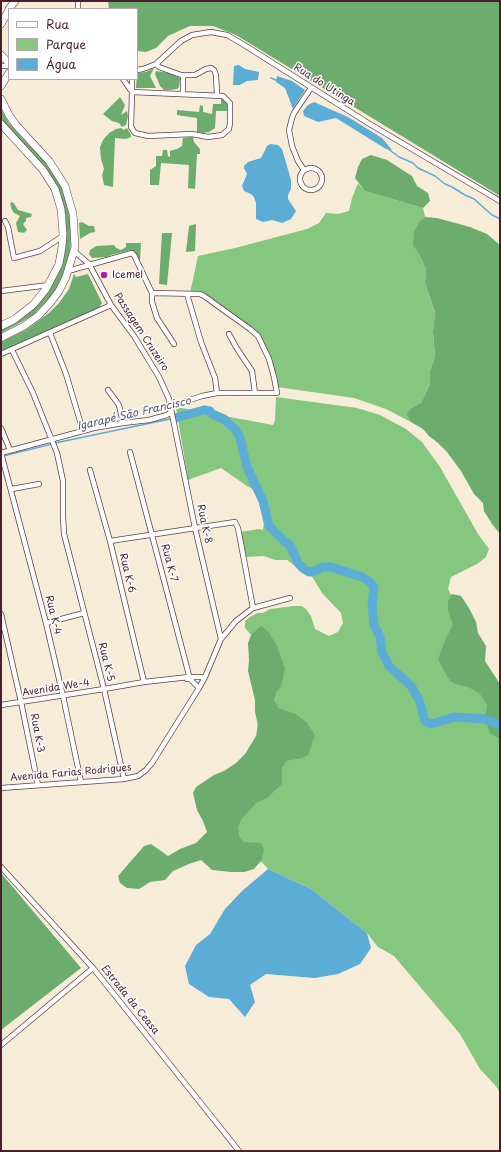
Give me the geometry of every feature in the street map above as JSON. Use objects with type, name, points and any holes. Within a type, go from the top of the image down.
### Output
[{"type":"main road","points":[[1,24],[8,11]]},
{"type":"main road","points":[[1,86],[8,75]]},
{"type":"main road","points":[[1,99],[9,116],[49,160],[64,186],[73,214],[75,230],[74,251],[68,271],[59,291],[44,310],[24,326],[1,338]]},
{"type":"main road","points":[[1,124],[43,170],[55,189],[61,209],[63,236],[59,264],[49,285],[33,305],[15,319],[1,326]]},
{"type":"street","name":"Rua do Utinga","points":[[138,70],[156,64],[181,41],[192,35],[203,32],[227,35],[311,88],[500,201]]},
{"type":"street","points":[[156,64],[159,67],[183,76],[195,75],[208,68],[214,70],[217,83],[217,95]]},
{"type":"street","points":[[182,93],[183,76]]},
{"type":"street","points":[[123,80],[132,92]]},
{"type":"street","points":[[132,80],[131,127],[135,132],[148,136],[192,134],[208,137],[225,133],[229,129],[230,103],[222,96],[182,93],[132,92]]},
{"type":"street","points":[[304,170],[298,161],[292,146],[290,130],[294,113],[311,88]]},
{"type":"street","points":[[311,168],[318,170],[321,173],[322,181],[319,188],[312,191],[302,187],[299,180],[301,173],[304,170],[311,168]]},
{"type":"street","points":[[5,221],[8,227],[14,258],[40,251],[63,236]]},
{"type":"street","points":[[74,251],[89,264]]},
{"type":"street","points":[[68,271],[89,264],[134,254],[152,293],[152,302],[157,318],[174,344]]},
{"type":"street","name":"Passagem Cruzeiro","points":[[89,264],[111,305],[134,336],[159,377],[166,390],[171,406],[172,416]]},
{"type":"street","points":[[1,291],[49,285]]},
{"type":"street","points":[[152,293],[200,294],[250,329],[258,336],[269,359],[277,393],[217,393],[171,406]]},
{"type":"street","points":[[187,294],[200,338],[215,378],[217,393]]},
{"type":"street","points":[[1,354],[111,305]]},
{"type":"street","points":[[50,333],[66,374],[83,431]]},
{"type":"street","points":[[229,334],[252,371],[255,392]]},
{"type":"street","name":"Rua K-5","points":[[12,350],[33,393],[57,453],[63,481],[64,534],[104,689],[124,779]]},
{"type":"street","points":[[108,390],[119,405],[123,423]]},
{"type":"street","points":[[1,455],[10,450],[52,442],[94,428],[172,416]]},
{"type":"street","name":"Rua K-8","points":[[172,416],[195,528],[221,639]]},
{"type":"street","points":[[1,428],[10,450]]},
{"type":"street","name":"Rua K-7","points":[[130,452],[188,678]]},
{"type":"street","name":"Rua K-4","points":[[1,455],[12,489],[46,623],[81,782]]},
{"type":"street","name":"Rua K-6","points":[[90,470],[110,541],[144,682]]},
{"type":"street","points":[[12,489],[39,484]]},
{"type":"street","points":[[110,541],[233,522],[237,524],[238,528],[253,608]]},
{"type":"street","name":"Avenida Farias Rodrigues","points":[[1,788],[124,779],[138,776],[152,763],[199,688],[221,639],[236,621],[253,608],[290,598]]},
{"type":"street","points":[[46,623],[84,613]]},
{"type":"street","name":"Rua K-3","points":[[1,614],[38,785]]},
{"type":"street","name":"Avenida We-4","points":[[1,705],[144,682],[205,677]]},
{"type":"street","points":[[188,678],[199,688]]},
{"type":"street","name":"Estrada da Ceasa","points":[[1,867],[93,968],[239,1151]]},
{"type":"street","points":[[1,1044],[93,968]]},
{"type":"green space","points":[[108,1],[500,1],[500,196],[236,35],[213,26],[190,26],[168,36],[156,48],[146,52],[138,51],[138,8],[109,8]]},
{"type":"green space","points":[[154,68],[150,76],[156,88],[136,88],[138,73],[146,72]]},
{"type":"green space","points":[[156,71],[169,73],[180,78],[179,87],[177,89],[164,90],[160,86],[155,74]]},
{"type":"green space","points":[[120,97],[125,105],[121,115],[127,111],[128,116],[126,125],[122,127],[119,123],[112,121],[103,114]]},
{"type":"green space","points":[[221,99],[224,99],[229,103],[229,111],[216,111],[215,128],[209,132],[197,132],[197,118],[177,115],[177,110],[199,112],[200,105],[203,106],[203,112],[212,114],[213,104],[221,104]]},
{"type":"green space","points":[[1,109],[9,123],[21,137],[49,165],[64,190],[72,221],[70,255],[59,284],[50,297],[33,315],[1,333],[1,328],[16,322],[61,266],[65,252],[66,217],[58,191],[2,122]]},
{"type":"green space","points":[[121,128],[124,130],[127,128],[131,137],[126,139],[115,138],[113,187],[104,185],[102,175],[104,169],[100,147],[103,140],[109,133]]},
{"type":"green space","points":[[193,137],[194,142],[200,149],[200,154],[197,154],[195,189],[188,188],[189,165],[161,163],[159,185],[150,185],[150,170],[156,166],[156,156],[162,156],[163,150],[167,150],[168,156],[170,157],[170,151],[182,146],[183,138]]},
{"type":"green space","points":[[371,155],[387,160],[412,176],[417,186],[428,193],[430,201],[423,208],[365,191],[355,178],[362,159]]},
{"type":"green space","points":[[358,183],[365,191],[423,208],[425,217],[420,221],[413,246],[426,269],[425,283],[435,314],[433,332],[435,356],[430,371],[430,384],[421,403],[411,408],[406,414],[411,422],[386,409],[354,398],[277,387],[261,341],[256,334],[205,295],[190,293],[198,256],[307,229],[319,223],[326,213],[338,214],[349,211]]},
{"type":"green space","points":[[13,202],[18,210],[32,214],[31,217],[26,218],[26,221],[23,224],[27,230],[24,233],[18,232],[16,223],[20,216],[12,210],[10,203]]},
{"type":"green space","points":[[425,217],[437,218],[470,227],[487,234],[500,245],[500,534],[484,511],[483,503],[474,494],[461,471],[447,452],[423,429],[411,422],[406,414],[411,408],[421,403],[430,384],[430,371],[435,356],[433,332],[435,313],[425,283],[426,269],[413,246],[414,232],[420,221]]},
{"type":"green space","points":[[82,222],[89,226],[94,226],[95,232],[90,233],[80,239],[79,223]]},
{"type":"green space","points":[[196,224],[195,251],[186,252],[189,226]]},
{"type":"green space","points":[[162,233],[172,233],[167,285],[159,284]]},
{"type":"green space","points":[[126,243],[141,243],[140,261],[131,250],[107,257],[92,258],[89,254],[90,250],[96,246],[114,245],[116,248],[121,250],[126,247]]},
{"type":"green space","points":[[74,274],[76,277],[88,274],[102,303],[98,309],[1,352],[1,342],[26,330],[49,313],[59,303],[69,289]]},
{"type":"green space","points":[[276,397],[357,408],[380,415],[406,429],[422,442],[440,467],[478,534],[489,549],[486,557],[477,564],[451,577],[448,589],[500,704],[500,1092],[480,1069],[460,1034],[394,956],[378,947],[367,933],[311,889],[268,869],[261,861],[227,854],[256,777],[260,641],[251,635],[245,628],[245,621],[257,613],[263,613],[270,609],[302,606],[311,616],[315,629],[329,636],[338,632],[343,623],[341,613],[322,593],[313,578],[308,573],[302,571],[287,560],[275,560],[264,556],[246,557],[240,532],[259,529],[263,530],[265,513],[264,504],[259,490],[254,490],[247,486],[221,468],[188,480],[176,407],[273,425],[275,420]]},
{"type":"green space","points":[[452,594],[461,596],[469,608],[476,622],[478,633],[486,646],[485,661],[500,684],[500,739],[490,733],[485,719],[487,705],[480,694],[470,688],[453,683],[448,678],[438,659],[453,625],[448,610],[448,602]]},
{"type":"green space","points":[[261,626],[268,631],[277,646],[285,669],[281,687],[276,692],[274,700],[278,708],[296,714],[307,723],[315,735],[308,755],[302,758],[286,761],[282,768],[282,784],[267,798],[256,803],[241,820],[238,827],[239,836],[244,842],[261,843],[264,850],[261,861],[254,869],[244,872],[231,872],[212,870],[201,860],[173,871],[165,880],[150,882],[139,889],[127,888],[120,883],[118,876],[144,846],[151,844],[168,856],[180,849],[196,843],[207,832],[197,810],[193,793],[196,787],[236,763],[245,754],[256,736],[258,725],[255,712],[255,700],[248,671],[248,643],[251,635]]},
{"type":"green space","points":[[1,873],[81,968],[1,1030]]},
{"type":"water","points":[[239,65],[245,69],[259,72],[258,80],[247,81],[240,85],[233,85],[234,66]]},
{"type":"water","points":[[277,76],[292,81],[305,90],[293,109],[285,88],[276,82]]},
{"type":"water","points":[[314,102],[348,117],[382,138],[392,150],[386,149],[336,118],[318,122],[304,116],[303,111],[308,105]]},
{"type":"water","points":[[270,144],[278,145],[282,149],[291,180],[291,189],[288,199],[296,211],[291,219],[282,223],[272,220],[263,222],[256,219],[256,203],[254,197],[244,191],[242,186],[247,174],[244,166],[248,162],[261,158],[267,146]]},
{"type":"water","points":[[268,869],[311,889],[367,933],[371,948],[360,964],[338,974],[315,978],[266,974],[250,985],[255,1002],[245,1017],[229,999],[209,997],[189,984],[185,966],[196,945],[210,934],[225,909],[242,891]]},
{"type":"waterway","points":[[271,78],[278,81]]},
{"type":"waterway","points":[[387,148],[399,157],[413,163],[418,168],[435,176],[445,184],[474,199],[492,215],[500,219]]},
{"type":"waterway","name":"Igarapé São Francisco","points":[[175,418],[204,410],[210,411],[212,414],[224,419],[236,430],[240,438],[247,467],[263,501],[269,526],[290,545],[298,563],[304,569],[309,572],[323,567],[331,567],[362,577],[370,582],[374,587],[372,605],[374,625],[380,637],[382,652],[389,666],[411,686],[419,700],[425,721],[431,724],[455,717],[485,719],[500,725]]},
{"type":"waterway","name":"Igarapé São Francisco","points":[[55,443],[175,418]]},
{"type":"waterway","name":"Igarapé São Francisco","points":[[3,456],[52,444]]},
{"type":"place","name":"Icemel","points":[[104,275]]}]
